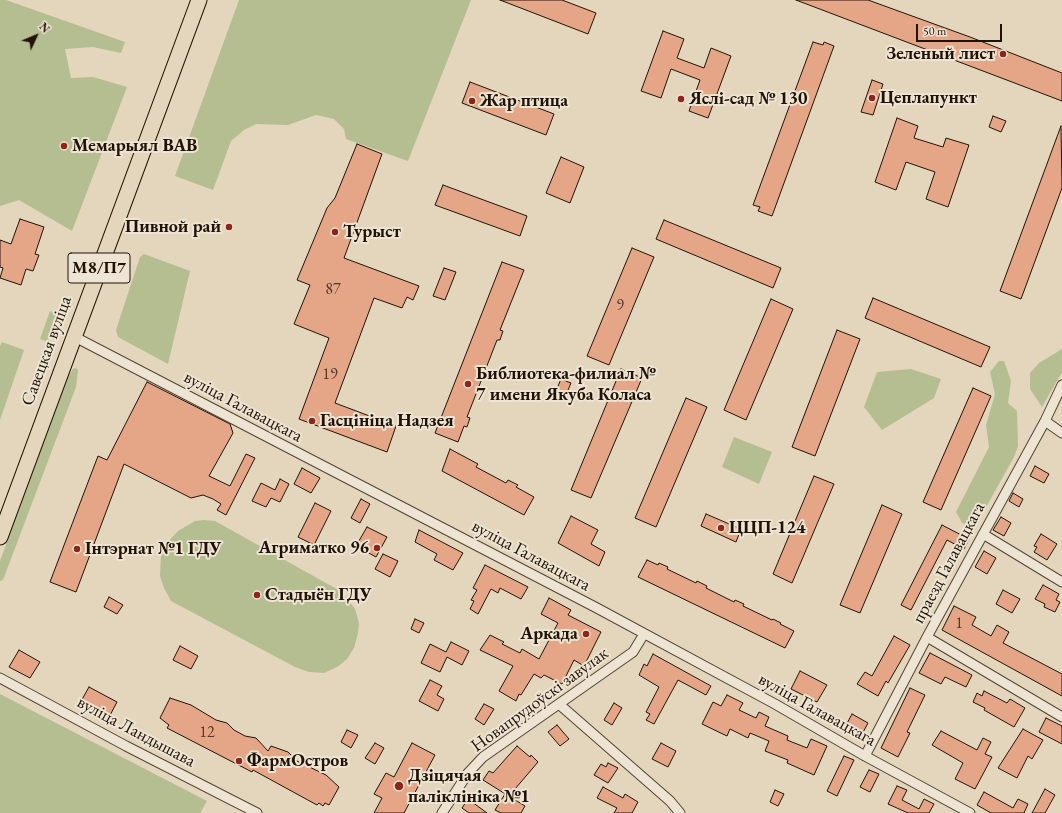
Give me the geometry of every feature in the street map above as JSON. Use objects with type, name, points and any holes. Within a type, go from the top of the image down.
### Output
[{"type":"main road","name":"Савецкая вуліца","points":[[0,537],[73,336],[199,0]]},
{"type":"street","name":"вуліца Галавацкага","points":[[73,336],[644,634],[775,704],[865,756],[970,813]]},
{"type":"street","name":"праезд Галавацкага","points":[[865,756],[927,637],[1045,421],[1062,385]]},
{"type":"street","points":[[1045,421],[1062,433]]},
{"type":"street","points":[[983,534],[1062,582]]},
{"type":"street","name":"Новапрудоўскі завулак","points":[[442,813],[468,773],[483,757],[560,705],[633,652],[644,634]]},
{"type":"street","points":[[927,637],[1062,717]]},
{"type":"street","name":"вуліца Ландышава","points":[[0,678],[126,746],[257,813]]},
{"type":"street","points":[[560,705],[670,801],[680,813]]},
{"type":"green space","points":[[0,0],[6,0],[125,42],[121,53],[93,47],[65,49],[71,78],[93,77],[127,87],[72,231],[19,200],[0,206]]},
{"type":"green space","points":[[239,0],[471,0],[408,161],[346,139],[344,129],[334,119],[316,115],[288,125],[256,124],[244,130],[231,141],[213,190],[175,176]]},
{"type":"green space","points":[[144,254],[190,271],[168,364],[118,337],[116,330],[140,257]]},
{"type":"green space","points":[[50,311],[58,314],[48,342],[40,339]]},
{"type":"green space","points":[[2,342],[24,350],[0,420],[0,346]]},
{"type":"green space","points":[[1062,349],[1062,372],[1042,407],[1030,389],[1030,373],[1039,363]]},
{"type":"green space","points":[[999,361],[1004,361],[1011,381],[1008,403],[1017,411],[1018,446],[1014,457],[975,527],[962,523],[956,512],[989,447],[986,425],[995,394],[990,372]]},
{"type":"green space","points":[[76,368],[78,370],[76,387],[3,580],[0,581],[0,561],[68,377],[73,369]]},
{"type":"green space","points":[[911,369],[941,379],[934,398],[882,430],[864,407],[877,372]]},
{"type":"green space","points":[[734,437],[772,452],[759,484],[722,467]]},
{"type":"green space","name":"Стадыён ГДУ","points":[[195,521],[215,521],[342,592],[355,609],[359,623],[354,648],[347,659],[337,667],[324,673],[309,672],[295,667],[171,601],[160,576],[161,554],[165,545],[178,531]]},
{"type":"green space","points":[[0,694],[207,801],[200,813],[0,813]]},
{"type":"building","points":[[500,0],[562,0],[596,13],[588,34]]},
{"type":"building","points":[[796,0],[868,0],[970,37],[1062,73],[1062,101]]},
{"type":"building","points":[[663,31],[684,39],[677,58],[704,68],[711,48],[731,56],[708,118],[689,111],[700,80],[671,69],[661,98],[641,91]]},
{"type":"building","points":[[813,42],[823,45],[824,42],[834,46],[772,216],[758,211],[760,207],[753,205]]},
{"type":"building","name":"Цеплапункт","points":[[872,80],[883,84],[873,115],[861,112]]},
{"type":"building","points":[[470,82],[554,114],[546,135],[462,103]]},
{"type":"building","points":[[993,116],[1006,121],[1001,132],[989,127]]},
{"type":"building","points":[[897,118],[918,126],[914,138],[943,147],[946,138],[969,145],[948,207],[926,199],[935,172],[906,162],[896,190],[875,182]]},
{"type":"building","points":[[1061,126],[1062,188],[1021,299],[1000,291]]},
{"type":"building","name":"Турыст","points":[[357,144],[382,154],[344,258],[419,286],[413,300],[407,297],[402,308],[374,298],[335,403],[396,426],[387,452],[299,419],[329,338],[294,324],[310,285],[297,280],[327,208],[335,198]]},
{"type":"building","points":[[561,157],[584,167],[570,203],[546,193]]},
{"type":"building","points":[[443,185],[527,216],[520,236],[435,205]]},
{"type":"building","points":[[20,219],[44,227],[35,254],[39,255],[33,271],[26,269],[21,285],[0,278],[3,268],[0,267],[0,240],[11,244]]},
{"type":"building","points":[[664,220],[781,268],[773,288],[656,239]]},
{"type":"building","points":[[632,248],[654,257],[609,365],[587,356]]},
{"type":"building","points":[[502,262],[524,270],[500,330],[503,331],[500,340],[497,340],[467,417],[470,418],[467,427],[464,426],[458,442],[435,433]]},
{"type":"building","points":[[444,268],[456,272],[445,300],[433,296]]},
{"type":"building","points":[[873,298],[990,347],[981,367],[865,318]]},
{"type":"building","points":[[771,299],[793,309],[746,420],[724,410]]},
{"type":"building","points":[[837,330],[860,339],[815,456],[792,447]]},
{"type":"building","points":[[621,369],[642,378],[591,498],[571,490]]},
{"type":"building","points":[[561,379],[571,383],[566,395],[556,391]]},
{"type":"building","points":[[147,382],[230,424],[233,433],[209,476],[230,486],[246,454],[255,458],[226,515],[217,510],[221,504],[213,499],[203,495],[191,498],[124,464],[76,592],[50,582],[98,456],[107,460]]},
{"type":"building","points":[[973,388],[991,396],[941,510],[923,502]]},
{"type":"building","points":[[686,398],[707,407],[656,527],[635,518]]},
{"type":"building","points":[[450,449],[478,464],[476,467],[506,483],[508,480],[518,485],[516,487],[534,497],[524,515],[442,471]]},
{"type":"building","points":[[1035,466],[1049,474],[1044,483],[1030,476]]},
{"type":"building","points":[[302,468],[320,478],[311,493],[294,484]]},
{"type":"building","points":[[814,476],[834,484],[792,583],[773,574]]},
{"type":"building","points":[[280,479],[289,484],[280,502],[271,498],[266,507],[252,501],[261,483],[275,490]]},
{"type":"building","points":[[1013,493],[1023,499],[1019,507],[1009,501]]},
{"type":"building","points":[[361,499],[370,504],[360,523],[351,518]]},
{"type":"building","points":[[315,503],[331,511],[314,545],[298,537]]},
{"type":"building","points":[[882,505],[902,514],[860,613],[840,605]]},
{"type":"building","name":"ЦЦП-124","points":[[706,514],[741,529],[736,542],[701,526]]},
{"type":"building","points":[[571,516],[598,530],[591,544],[605,552],[599,566],[558,543]]},
{"type":"building","points":[[1001,517],[1011,523],[1004,536],[993,530]]},
{"type":"building","points":[[942,525],[969,539],[964,549],[947,540],[911,610],[901,605]]},
{"type":"building","points":[[367,527],[387,537],[376,557],[356,546]]},
{"type":"building","points":[[419,530],[463,553],[453,570],[434,560],[437,554],[415,542]]},
{"type":"building","points":[[1041,534],[1057,544],[1047,560],[1034,552],[1037,547],[1034,546]]},
{"type":"building","points":[[984,551],[996,558],[987,574],[975,567]]},
{"type":"building","points":[[383,554],[398,561],[390,577],[375,569]]},
{"type":"building","points":[[647,560],[658,565],[659,563],[668,567],[667,569],[696,583],[697,581],[707,586],[706,588],[734,602],[735,600],[744,604],[743,606],[772,620],[773,619],[794,631],[785,648],[638,577]]},
{"type":"building","points":[[485,565],[528,587],[521,599],[500,588],[498,593],[491,589],[478,614],[470,609],[474,601],[471,600],[477,590],[473,588]]},
{"type":"building","points":[[1043,585],[1059,594],[1056,600],[1060,602],[1055,612],[1044,607],[1045,604],[1035,599]]},
{"type":"building","points":[[1003,590],[1020,599],[1012,613],[996,604]]},
{"type":"building","points":[[109,597],[123,605],[117,614],[104,607]]},
{"type":"building","points":[[549,598],[571,610],[568,615],[601,632],[584,666],[574,660],[562,684],[544,675],[541,678],[534,674],[521,695],[519,694],[516,701],[499,691],[513,666],[480,650],[490,635],[504,642],[502,644],[520,653],[522,649],[539,659],[558,623],[541,614]]},
{"type":"building","points":[[954,606],[976,617],[972,625],[991,636],[997,625],[1009,632],[1003,643],[1062,674],[1062,696],[942,630]]},
{"type":"building","points":[[415,619],[424,623],[419,633],[411,629]]},
{"type":"building","points":[[894,636],[910,645],[888,683],[886,681],[878,696],[857,684],[865,672],[872,676]]},
{"type":"building","points":[[451,642],[469,651],[462,665],[447,657],[440,672],[421,663],[430,644],[446,652]]},
{"type":"building","points":[[180,646],[198,656],[191,669],[173,660]]},
{"type":"building","points":[[19,650],[40,662],[30,678],[9,667]]},
{"type":"building","points":[[930,653],[972,675],[966,687],[945,677],[941,684],[919,673]]},
{"type":"building","points":[[653,654],[711,686],[706,695],[678,680],[654,724],[646,720],[650,714],[646,712],[659,687],[639,675],[644,664],[647,666]]},
{"type":"building","points":[[800,671],[827,685],[817,702],[791,689]]},
{"type":"building","points":[[430,680],[442,686],[437,695],[444,699],[438,711],[419,701]]},
{"type":"building","points":[[89,687],[117,702],[108,719],[80,703]]},
{"type":"building","points":[[910,688],[925,695],[907,732],[910,733],[898,757],[881,748]]},
{"type":"building","points":[[984,691],[1007,703],[1010,699],[1025,708],[1014,727],[973,702],[977,693],[982,696]]},
{"type":"building","points":[[727,695],[743,703],[739,710],[756,718],[759,712],[769,717],[765,726],[788,736],[787,740],[807,748],[811,739],[827,746],[814,775],[787,763],[788,760],[765,751],[769,741],[750,733],[748,738],[730,729],[727,736],[702,724],[713,702],[721,706]]},
{"type":"building","points":[[170,698],[191,705],[216,720],[227,723],[234,730],[245,736],[256,738],[268,751],[271,746],[288,752],[297,761],[326,775],[339,787],[329,805],[325,803],[323,806],[319,803],[317,805],[253,770],[252,772],[167,728],[169,725],[160,718]]},
{"type":"building","points":[[614,703],[622,708],[612,725],[604,720]]},
{"type":"building","points":[[484,704],[494,709],[484,725],[475,719]]},
{"type":"building","points":[[852,714],[868,723],[860,738],[844,729]]},
{"type":"building","points":[[1046,718],[1062,726],[1062,744],[1039,732]]},
{"type":"building","points":[[557,725],[569,739],[560,746],[548,732]]},
{"type":"building","points":[[1023,729],[1043,740],[1032,759],[1028,756],[1017,778],[998,768]]},
{"type":"building","points":[[347,730],[358,735],[351,748],[341,742]]},
{"type":"building","points":[[941,731],[977,750],[983,738],[991,742],[985,754],[992,757],[975,789],[955,779],[963,763],[932,745]]},
{"type":"building","points":[[375,743],[384,748],[375,764],[365,758]]},
{"type":"building","name":"Дзіцячая паліклініка №1","points":[[412,743],[435,755],[404,813],[374,813],[382,798],[374,794],[386,773],[394,777]]},
{"type":"building","points":[[661,743],[676,751],[668,767],[652,759]]},
{"type":"building","points":[[517,746],[530,757],[531,755],[538,762],[509,796],[525,806],[521,813],[501,813],[495,810],[505,794],[507,795],[483,780],[489,771],[493,773]]},
{"type":"building","points":[[844,756],[854,760],[837,796],[827,791]]},
{"type":"building","points":[[608,763],[618,768],[608,783],[594,775],[601,764],[606,767]]},
{"type":"building","points":[[869,770],[879,774],[870,792],[860,787]]},
{"type":"building","points":[[897,786],[907,790],[902,800],[919,809],[924,799],[934,804],[929,813],[908,813],[888,804]]},
{"type":"building","points":[[603,787],[623,798],[625,794],[638,802],[632,813],[614,813],[617,808],[597,798]]},
{"type":"building","points":[[1045,789],[1055,795],[1045,813],[1032,813]]},
{"type":"building","points":[[775,790],[784,794],[778,806],[770,802]]},
{"type":"building","points":[[984,792],[1013,808],[1018,799],[1028,804],[1024,813],[991,813],[977,805]]},
{"type":"building","points":[[468,799],[487,813],[469,813],[462,808]]},
{"type":"place","name":"Зеленый лист","points":[[1003,54]]},
{"type":"place","name":"Цеплапункт","points":[[872,98]]},
{"type":"place","name":"Яслі-сад № 130","points":[[681,99]]},
{"type":"place","name":"Жар птица","points":[[472,101]]},
{"type":"place","name":"Мемарыял ВАВ","points":[[64,146]]},
{"type":"place","name":"Пивной рай","points":[[229,227]]},
{"type":"place","name":"Турыст","points":[[335,232]]},
{"type":"place","name":"Библиотека-филиал № 7 имени Якуба Коласа","points":[[468,384]]},
{"type":"place","name":"Гасцініца Надзея","points":[[312,421]]},
{"type":"place","name":"ЦЦП-124","points":[[721,528]]},
{"type":"place","name":"Агриматко 96","points":[[377,548]]},
{"type":"place","name":"Інтэрнат №1 ГДУ","points":[[77,549]]},
{"type":"place","name":"Стадыён ГДУ","points":[[257,595]]},
{"type":"place","name":"Аркада","points":[[586,634]]},
{"type":"place","name":"ФармОстров","points":[[239,761]]},
{"type":"place","name":"Дзіцячая паліклініка №1","points":[[399,786]]}]
